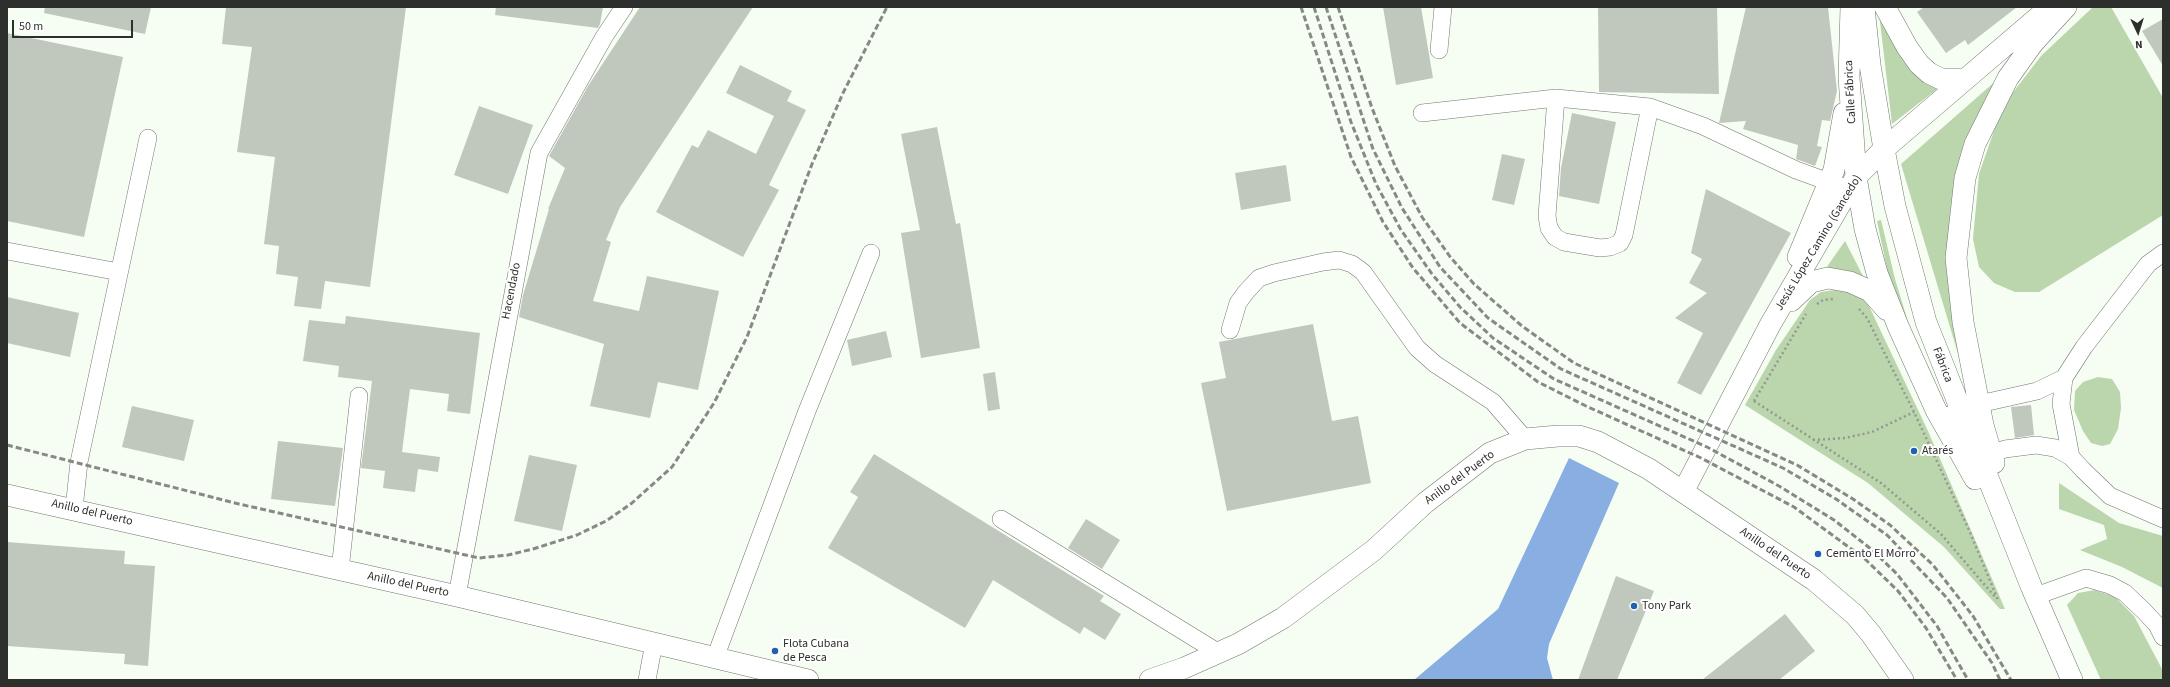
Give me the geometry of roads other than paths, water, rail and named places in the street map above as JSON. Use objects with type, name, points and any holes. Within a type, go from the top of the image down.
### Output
[{"type":"main road","name":"Calle Fábrica","points":[[1851,7],[1849,77],[1853,184]]},
{"type":"main road","name":"Calle Fábrica","points":[[1864,7],[1870,65],[1884,149]]},
{"type":"main road","points":[[1885,7],[1893,24],[1919,64],[1929,73],[1941,79],[1965,80]]},
{"type":"main road","name":"Jesús López Camino (Gancedo)","points":[[1683,492],[1770,325],[1853,184],[1884,149],[2050,7]]},
{"type":"main road","points":[[2066,7],[2033,44],[2008,78],[1975,144],[1965,178],[1956,258],[1963,322],[1960,410],[2026,573],[2072,680]]},
{"type":"main road","points":[[1770,325],[1829,182],[1840,137],[1849,77]]},
{"type":"main road","name":"Fábrica","points":[[1884,149],[1895,206],[1926,322],[1979,458]]},
{"type":"main road","name":"Fábrica","points":[[1853,184],[1877,274],[1898,326],[1960,410]]},
{"type":"main road","points":[[1770,325],[1795,297],[1811,282],[1828,278],[1850,282],[1870,291],[1881,302],[1898,326]]},
{"type":"main road","name":"Anillo del Puerto","points":[[1150,680],[1184,668],[1238,644],[1283,618],[1374,550],[1425,503],[1490,453],[1526,439],[1572,436],[1598,442],[1649,470],[1814,580],[1835,596],[1872,634],[1903,680]]},
{"type":"main road","name":"Anillo del Puerto","points":[[7,495],[457,596],[808,680]]},
{"type":"street","name":"Hacendado","points":[[457,596],[539,153],[604,37],[624,7]]},
{"type":"street","points":[[1439,50],[1443,7]]},
{"type":"street","points":[[1556,98],[1547,216],[1549,228],[1555,237],[1564,242],[1600,248],[1610,247],[1620,243],[1624,235],[1650,107]]},
{"type":"street","points":[[1422,113],[1524,100],[1556,98],[1650,107],[1703,126],[1796,170],[1829,182],[1853,184]]},
{"type":"street","points":[[74,509],[79,462],[148,138]]},
{"type":"street","points":[[7,250],[119,272]]},
{"type":"street","points":[[715,658],[807,411],[871,253]]},
{"type":"street","points":[[2071,457],[2061,404],[2064,378],[2084,347],[2148,264],[2163,253]]},
{"type":"street","points":[[1230,330],[1238,303],[1259,278],[1323,262],[1339,260],[1352,264],[1363,272],[1417,348],[1435,364],[1493,402],[1526,439]]},
{"type":"street","points":[[1960,410],[2028,394],[2049,386],[2064,378]]},
{"type":"street","points":[[340,570],[359,396]]},
{"type":"street","points":[[1979,458],[2016,447],[2036,445],[2055,448],[2071,457],[2110,496],[2163,519]]},
{"type":"street","points":[[1001,519],[1218,653]]},
{"type":"street","points":[[2036,596],[2086,578],[2110,585],[2125,593],[2140,607],[2157,625],[2163,636]]},
{"type":"street","points":[[647,680],[654,643]]},
{"type":"water","points":[[1569,458],[1619,483],[1549,644],[1547,658],[1553,680],[1414,680],[1498,609]]},
{"type":"railway","points":[[7,445],[239,504],[479,558],[508,555],[533,549],[577,535],[606,521],[632,503],[672,467],[714,403],[747,337],[812,164],[843,93],[887,7]]},
{"type":"railway","points":[[1301,7],[1351,157],[1383,222],[1413,268],[1460,323],[1538,382],[1586,406],[1701,458],[1794,507],[1865,559],[1898,591],[1926,628],[1957,680]]},
{"type":"railway","points":[[1314,7],[1351,122],[1376,184],[1401,230],[1432,274],[1460,307],[1493,338],[1554,379],[1707,447],[1779,486],[1834,520],[1871,549],[1897,574],[1937,626],[1968,680]]},
{"type":"railway","points":[[1326,7],[1373,149],[1402,208],[1440,267],[1488,318],[1561,369],[1783,468],[1836,499],[1887,535],[1947,598],[1992,663],[2000,680]]},
{"type":"railway","points":[[1338,7],[1372,108],[1395,166],[1422,217],[1451,258],[1474,284],[1522,326],[1574,363],[1797,465],[1853,499],[1890,525],[1933,565],[1973,616],[2011,680]]},
{"type":"place","name":"Atarés","points":[[1914,451]]},
{"type":"place","name":"Cemento El Morro","points":[[1818,554]]},
{"type":"place","name":"Tony Park","points":[[1634,606]]},
{"type":"place","name":"Flota Cubana de Pesca","points":[[775,651]]}]
